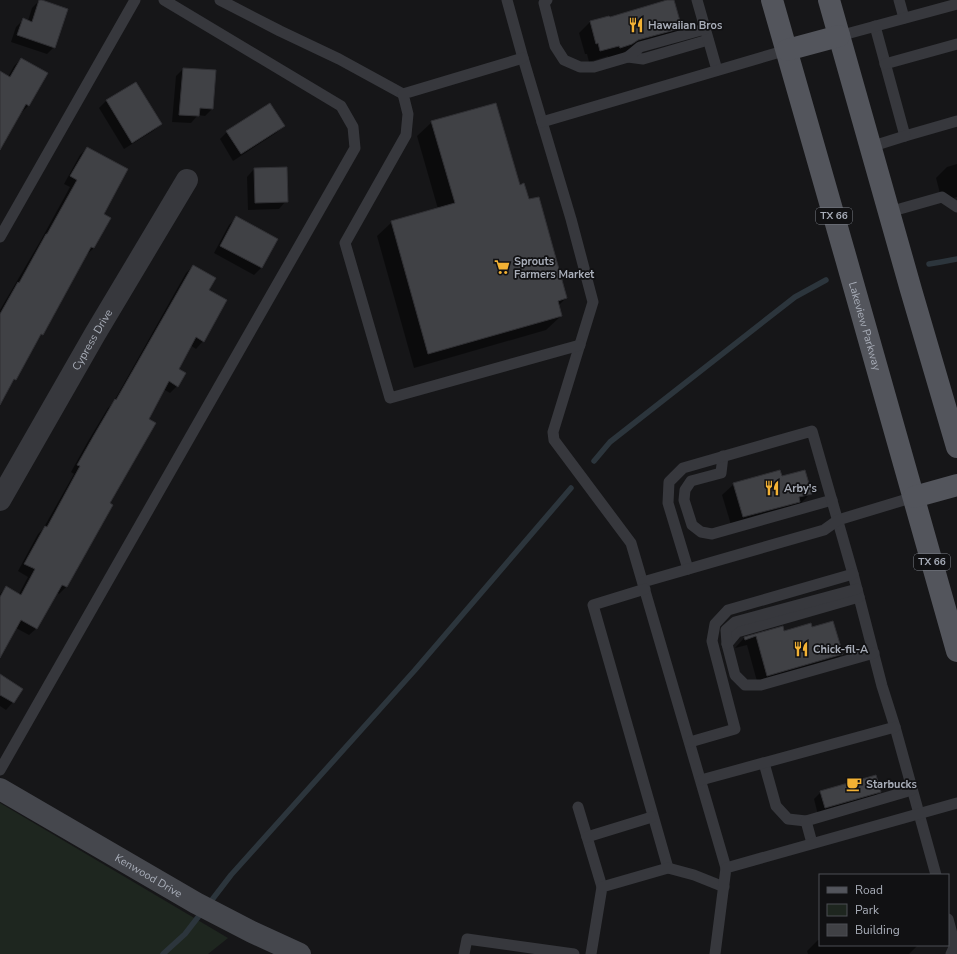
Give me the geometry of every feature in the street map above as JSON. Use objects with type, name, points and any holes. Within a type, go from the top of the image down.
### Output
[{"type":"main road","name":"Lakeview Parkway","points":[[772,0],[957,651]]},
{"type":"main road","points":[[829,0],[957,446]]},
{"type":"main road","points":[[787,50],[839,36]]},
{"type":"main road","points":[[914,497],[957,485]]},
{"type":"street","name":"Cypress Drive","points":[[0,500],[95,334],[187,180]]},
{"type":"street","name":"Kenwood Drive","points":[[0,789],[196,903],[236,924],[300,954]]},
{"type":"lane","points":[[0,237],[135,0]]},
{"type":"lane","points":[[0,770],[355,148],[353,128],[341,106],[164,0]]},
{"type":"lane","points":[[220,0],[280,31],[340,59],[403,94],[523,58]]},
{"type":"lane","points":[[507,0],[571,220],[593,302],[553,432],[554,440],[631,543],[726,868],[715,954]]},
{"type":"lane","points":[[547,0],[544,3],[555,46],[564,60],[580,67],[594,67],[628,57],[640,47],[705,29]]},
{"type":"lane","points":[[696,0],[716,70]]},
{"type":"lane","points":[[899,0],[904,18]]},
{"type":"lane","points":[[839,36],[957,4]]},
{"type":"lane","points":[[875,26],[905,136]]},
{"type":"lane","points":[[628,57],[643,60],[708,40]]},
{"type":"lane","points":[[885,64],[957,44]]},
{"type":"lane","points":[[542,122],[787,50]]},
{"type":"lane","points":[[403,94],[408,114],[406,135],[346,243],[390,398],[580,346]]},
{"type":"lane","points":[[870,147],[957,122]]},
{"type":"lane","points":[[889,212],[942,197],[957,207]]},
{"type":"lane","points":[[688,569],[668,503],[670,482],[683,468],[812,431],[936,874]]},
{"type":"lane","points":[[723,456],[721,473],[691,481],[685,490],[684,500],[692,525],[701,532],[712,534],[832,500]]},
{"type":"lane","points":[[668,868],[652,817],[593,605],[688,569],[824,530],[838,520],[914,497]]},
{"type":"lane","points":[[690,742],[735,729],[712,641],[715,624],[728,610],[853,574]]},
{"type":"lane","points":[[858,593],[737,632],[727,644],[735,675],[745,685],[760,685],[874,653]]},
{"type":"lane","points":[[701,780],[895,726]]},
{"type":"lane","points":[[764,763],[776,806],[788,819],[806,821],[912,790]]},
{"type":"lane","points":[[726,868],[957,803]]},
{"type":"lane","points":[[578,807],[602,887],[591,954]]},
{"type":"lane","points":[[587,837],[652,817]]},
{"type":"lane","points":[[806,821],[812,843]]},
{"type":"lane","points":[[602,887],[668,868],[694,875],[724,888]]},
{"type":"lane","points":[[949,923],[955,945],[951,954]]},
{"type":"lane","points":[[464,954],[467,939],[574,954]]},
{"type":"green space","points":[[0,803],[228,938],[208,954],[0,954]]},
{"type":"building","points":[[39,0],[68,9],[55,48],[17,35],[23,18],[32,22]]},
{"type":"building","name":"Hawaiian Bros","points":[[667,0],[674,0],[682,28],[638,40],[632,44],[620,48],[619,46],[600,51],[598,43],[596,44],[590,21],[610,17]]},
{"type":"building","points":[[21,58],[48,73],[29,106],[26,104],[0,150],[0,71],[10,77]]},
{"type":"building","points":[[183,68],[216,70],[213,109],[200,108],[199,116],[179,115]]},
{"type":"building","points":[[136,82],[162,124],[132,143],[106,100]]},
{"type":"building","points":[[270,103],[285,126],[241,154],[226,131]]},
{"type":"building","points":[[496,103],[520,185],[524,183],[529,199],[539,197],[567,298],[558,301],[562,316],[428,354],[391,221],[455,203],[431,121]]},
{"type":"building","points":[[87,147],[128,169],[104,214],[111,218],[94,248],[91,247],[43,335],[41,334],[16,380],[14,379],[0,405],[0,314],[77,180],[70,176]]},
{"type":"building","points":[[287,167],[288,202],[255,203],[254,168]]},
{"type":"building","points":[[236,216],[278,239],[262,268],[220,246]]},
{"type":"building","points":[[193,265],[216,278],[209,290],[227,300],[204,342],[196,337],[179,369],[186,373],[178,387],[169,381],[149,419],[156,423],[110,503],[113,505],[67,587],[62,585],[37,629],[21,620],[0,658],[0,597],[6,586],[21,595],[35,569],[24,564],[45,526],[47,527],[80,466],[77,465]]},
{"type":"building","name":"Arby's","points":[[780,470],[782,476],[805,470],[812,494],[799,497],[800,502],[743,517],[733,483]]},
{"type":"building","name":"Chick-fil-A","points":[[833,621],[843,654],[767,676],[756,636],[745,640],[744,637],[783,626],[784,631],[811,623],[812,627]]},
{"type":"building","points":[[0,674],[23,689],[14,703],[0,695]]},
{"type":"building","points":[[876,775],[881,792],[825,808],[820,791]]},
{"type":"waterway","points":[[929,264],[957,259]]},
{"type":"waterway","points":[[594,461],[610,442],[795,297],[826,280]]},
{"type":"waterway","points":[[208,905],[231,875],[415,670],[571,488]]},
{"type":"waterway","points":[[163,954],[185,934],[202,912]]},
{"type":"place","name":"Hawaiian Bros","points":[[636,25]]},
{"type":"place","name":"Sprouts Farmers Market","points":[[502,267]]},
{"type":"place","name":"Arby's","points":[[772,488]]},
{"type":"place","name":"Chick-fil-A","points":[[801,649]]},
{"type":"place","name":"Starbucks","points":[[854,784]]}]
